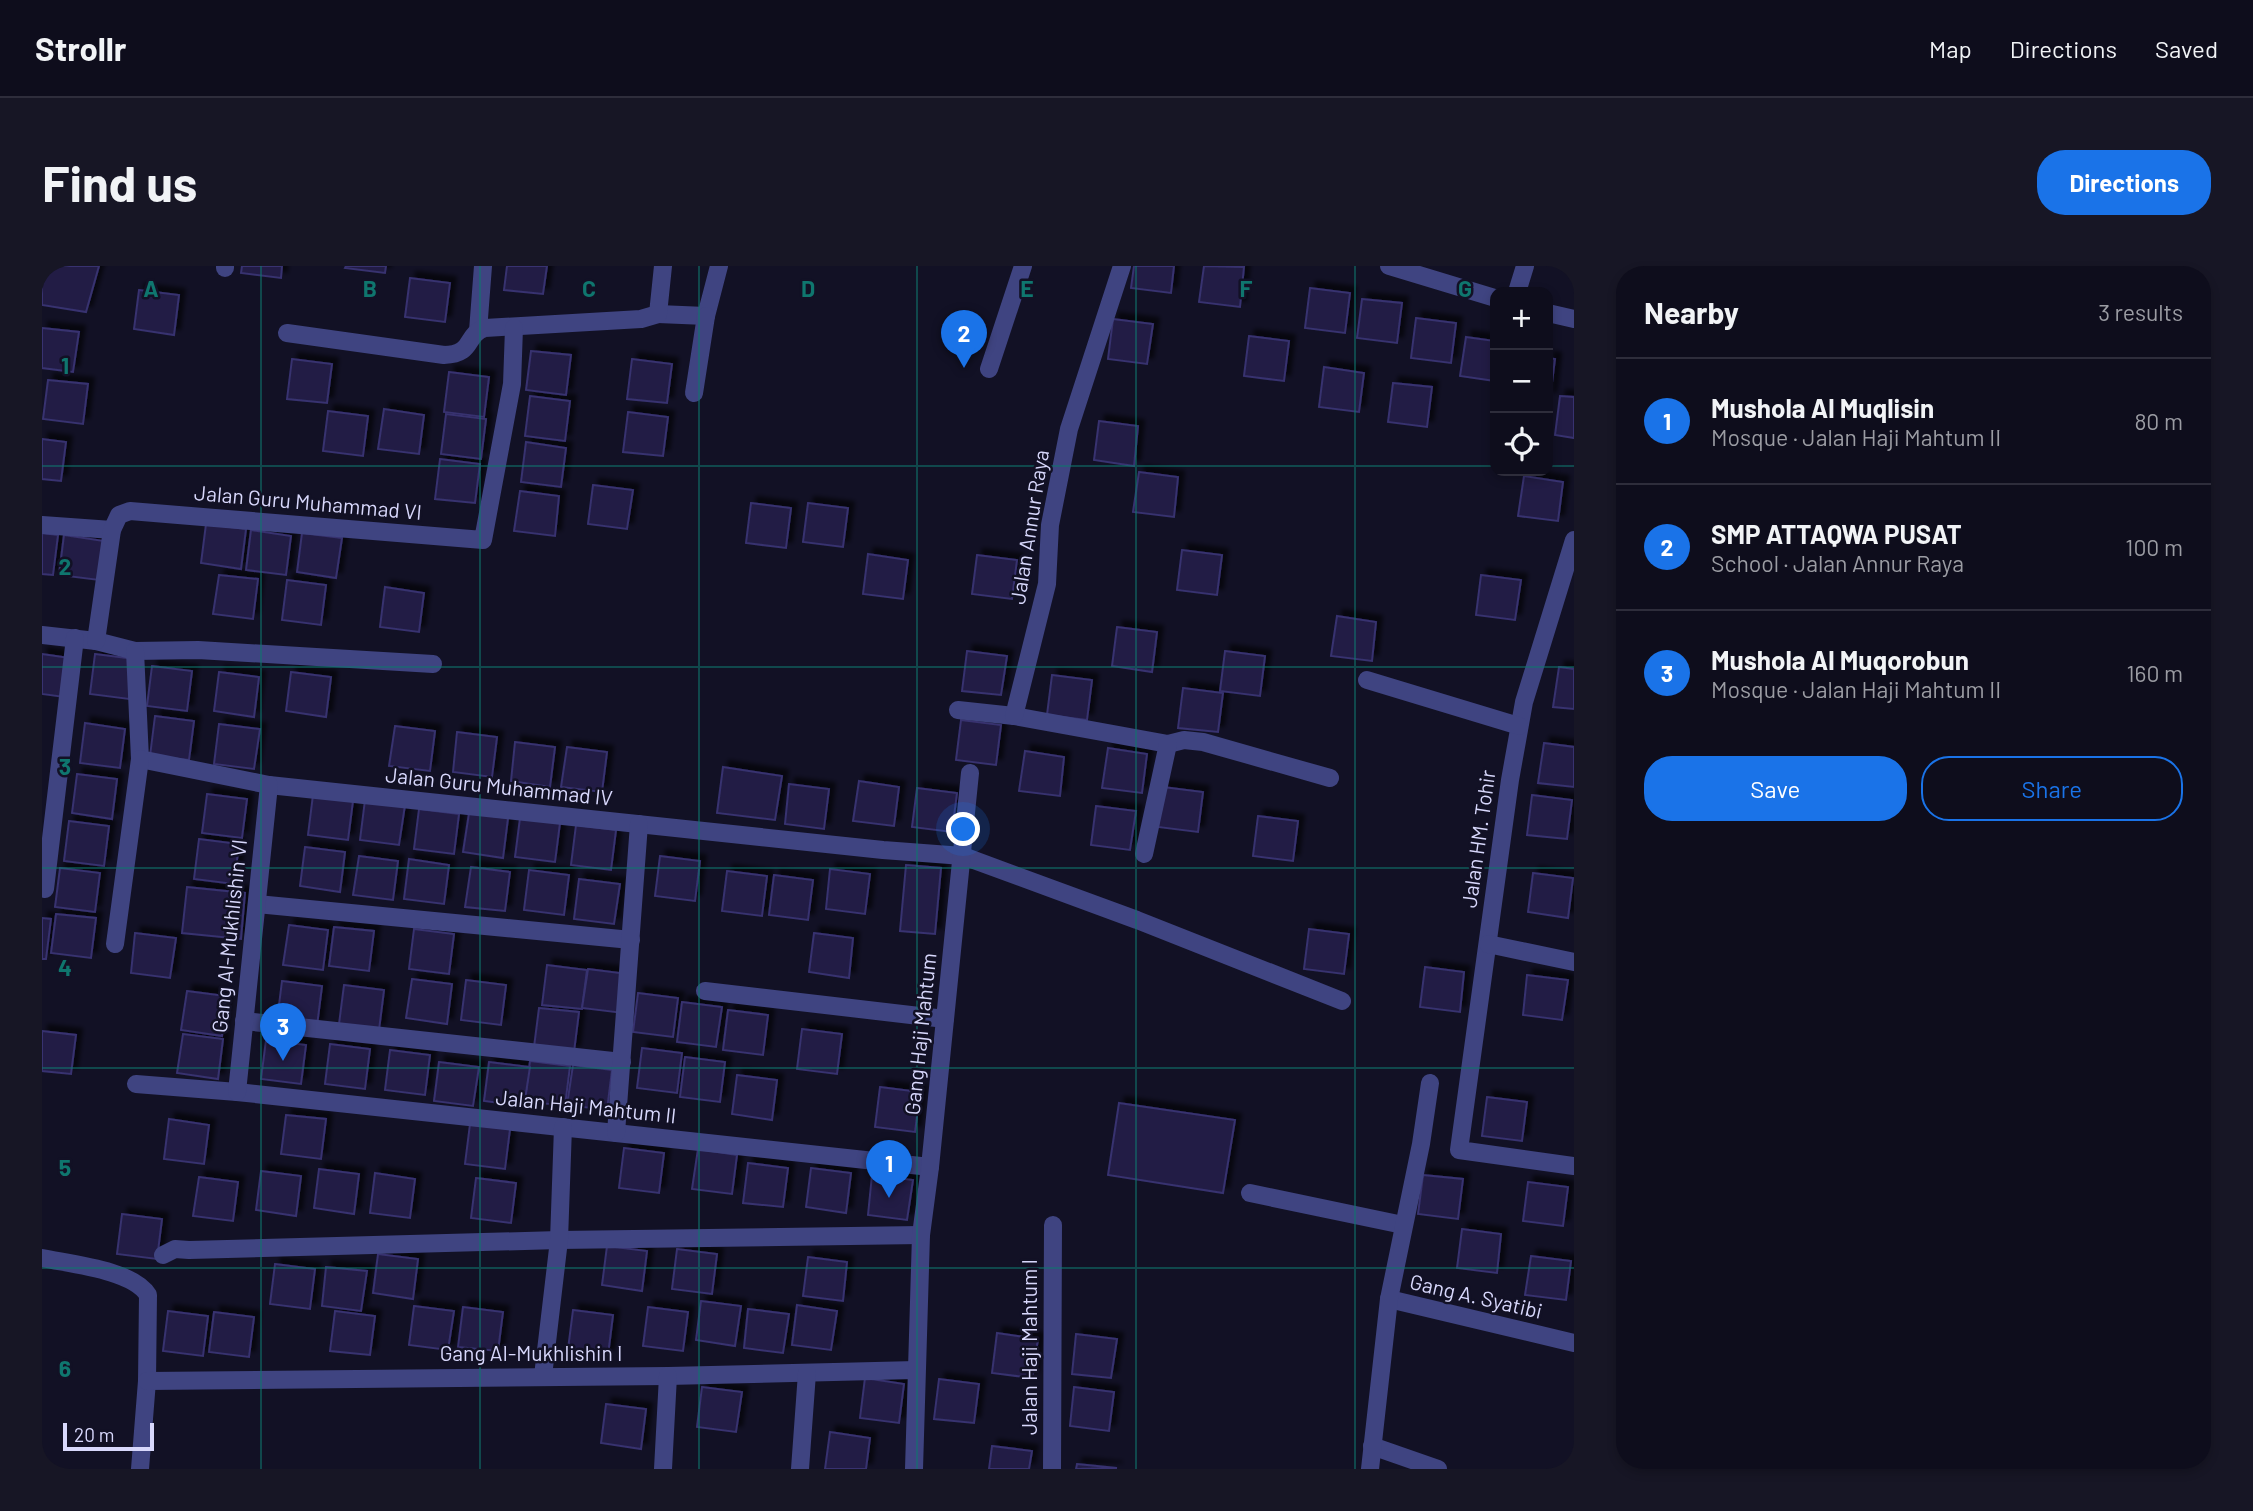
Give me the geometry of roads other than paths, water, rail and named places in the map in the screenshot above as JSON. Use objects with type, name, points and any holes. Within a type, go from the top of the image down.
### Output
[{"type":"street","points":[[287,333],[443,355],[463,352],[478,331],[483,266]]},
{"type":"street","points":[[658,314],[663,266]]},
{"type":"street","points":[[694,393],[706,316],[719,266]]},
{"type":"street","points":[[989,369],[1023,266]]},
{"type":"street","name":"Jalan Annur Raya","points":[[1014,716],[1047,584],[1050,525],[1069,429],[1122,266]]},
{"type":"street","points":[[1390,266],[1490,296]]},
{"type":"street","points":[[1519,287],[1525,266]]},
{"type":"street","points":[[478,331],[485,328],[641,319],[658,314],[706,316]]},
{"type":"street","points":[[1553,314],[1574,319]]},
{"type":"street","name":"Jalan Guru Muhammad VI","points":[[112,530],[119,515],[130,511],[483,540],[512,384],[513,328]]},
{"type":"street","points":[[42,524],[112,530],[96,640]]},
{"type":"street","name":"Jalan HM. Tohir","points":[[1574,540],[1519,726],[1458,1150],[1574,1166]]},
{"type":"street","points":[[42,635],[96,640],[135,651],[198,650],[433,664]]},
{"type":"street","points":[[45,889],[75,638]]},
{"type":"street","points":[[115,944],[140,759],[135,651]]},
{"type":"street","points":[[1367,680],[1519,726]]},
{"type":"street","points":[[958,710],[1014,716],[1168,744],[1184,740],[1203,742],[1329,778]]},
{"type":"street","points":[[1144,855],[1168,744]]},
{"type":"street","name":"Jalan Guru Muhammad IV","points":[[140,759],[269,785],[883,850],[963,856],[1138,919],[1342,1001]]},
{"type":"street","name":"Gang Haji Mahtum","points":[[914,1469],[920,1235],[930,1167],[970,773]]},
{"type":"street","name":"Gang Al-Mukhlishin VI","points":[[237,1092],[269,785]]},
{"type":"street","points":[[616,1133],[639,824]]},
{"type":"street","points":[[257,904],[631,940]]},
{"type":"street","points":[[1488,944],[1574,962]]},
{"type":"street","points":[[705,991],[945,1019]]},
{"type":"street","points":[[244,1021],[622,1062]]},
{"type":"street","points":[[1389,1299],[1421,1144],[1430,1083]]},
{"type":"street","name":"Jalan Haji Mahtum II","points":[[136,1084],[237,1092],[930,1167]]},
{"type":"street","points":[[543,1376],[559,1240],[563,1127]]},
{"type":"street","points":[[1250,1194],[1403,1224]]},
{"type":"street","name":"Jalan Haji Mahtum I","points":[[1052,1469],[1053,1225]]},
{"type":"street","points":[[163,1255],[175,1249],[920,1235]]},
{"type":"street","points":[[42,1258],[119,1275],[143,1286],[148,1295],[140,1469]]},
{"type":"street","name":"Gang A. Syatibi","points":[[1370,1469],[1389,1299],[1574,1343]]},
{"type":"street","name":"Gang AI-Mukhlishin I","points":[[146,1381],[668,1376],[916,1370]]},
{"type":"street","points":[[800,1469],[807,1373]]},
{"type":"street","points":[[663,1469],[668,1376]]},
{"type":"street","points":[[1372,1446],[1438,1469]]},
{"type":"place","name":"SMP ATTAQWA PUSAT","points":[[964,368]]},
{"type":"place","name":"Mushola Al Muqorobun","points":[[283,1061]]},
{"type":"place","name":"Mushola Al Muqlisin","points":[[889,1198]]}]
